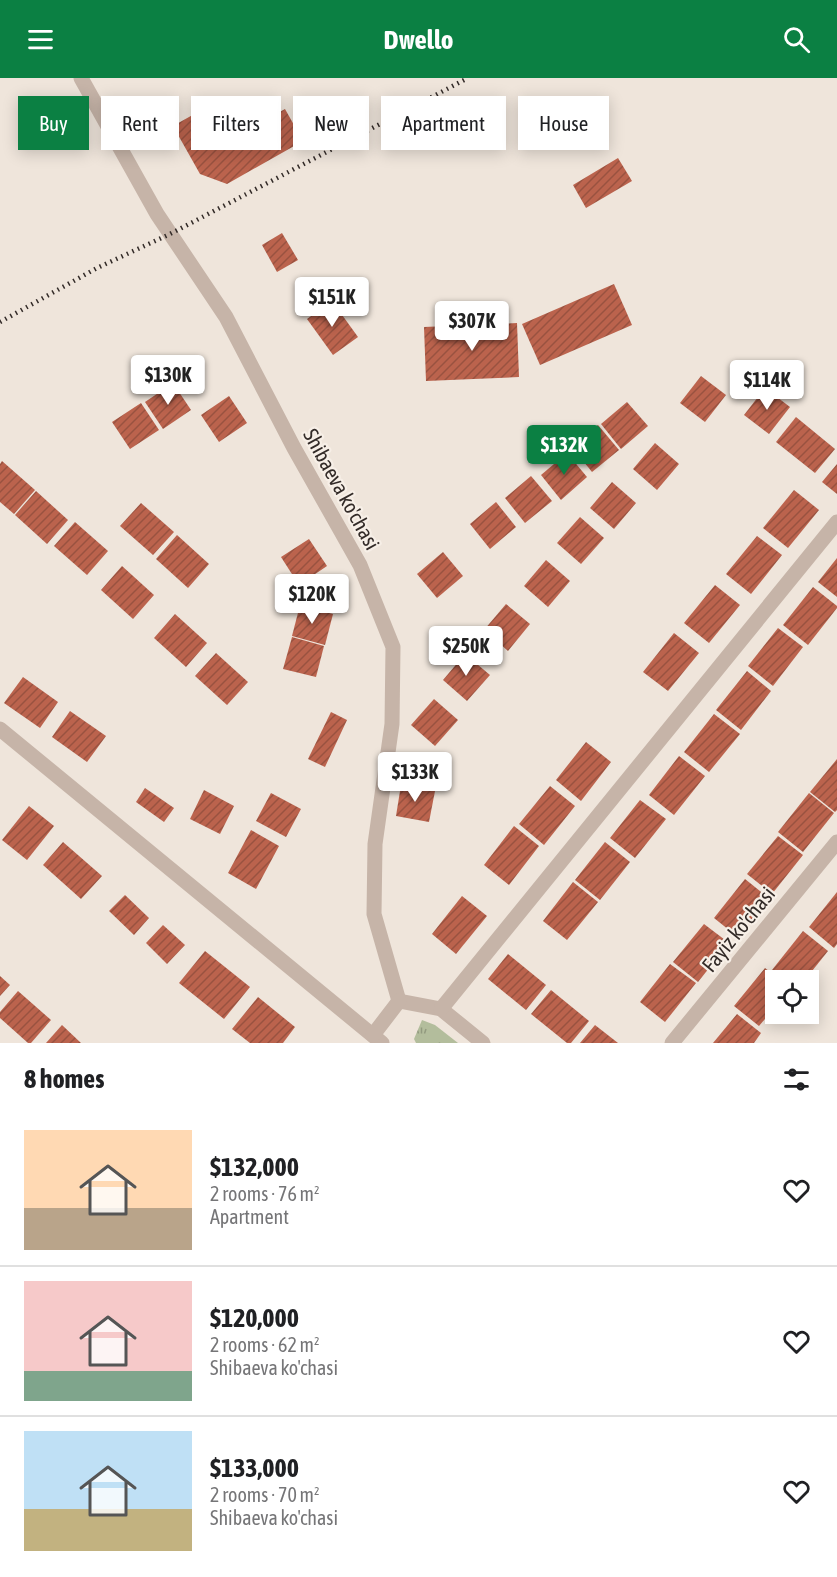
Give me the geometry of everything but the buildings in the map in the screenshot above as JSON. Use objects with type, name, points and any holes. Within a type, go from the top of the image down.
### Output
[{"type":"street","name":"Shibaeva ko'chasi","points":[[81,78],[157,214],[226,317],[294,448],[360,565],[393,646],[392,724],[375,844],[374,914],[399,1001]]},
{"type":"street","points":[[441,1009],[837,522]]},
{"type":"street","points":[[0,729],[378,1039],[399,1001],[441,1009],[483,1043]]},
{"type":"street","name":"Fayiz ko'chasi","points":[[672,1043],[837,842]]},
{"type":"green space","points":[[422,1020],[435,1025],[458,1043],[416,1043],[414,1039]]},
{"type":"railway","points":[[0,322],[97,268],[170,234],[468,78]]}]
